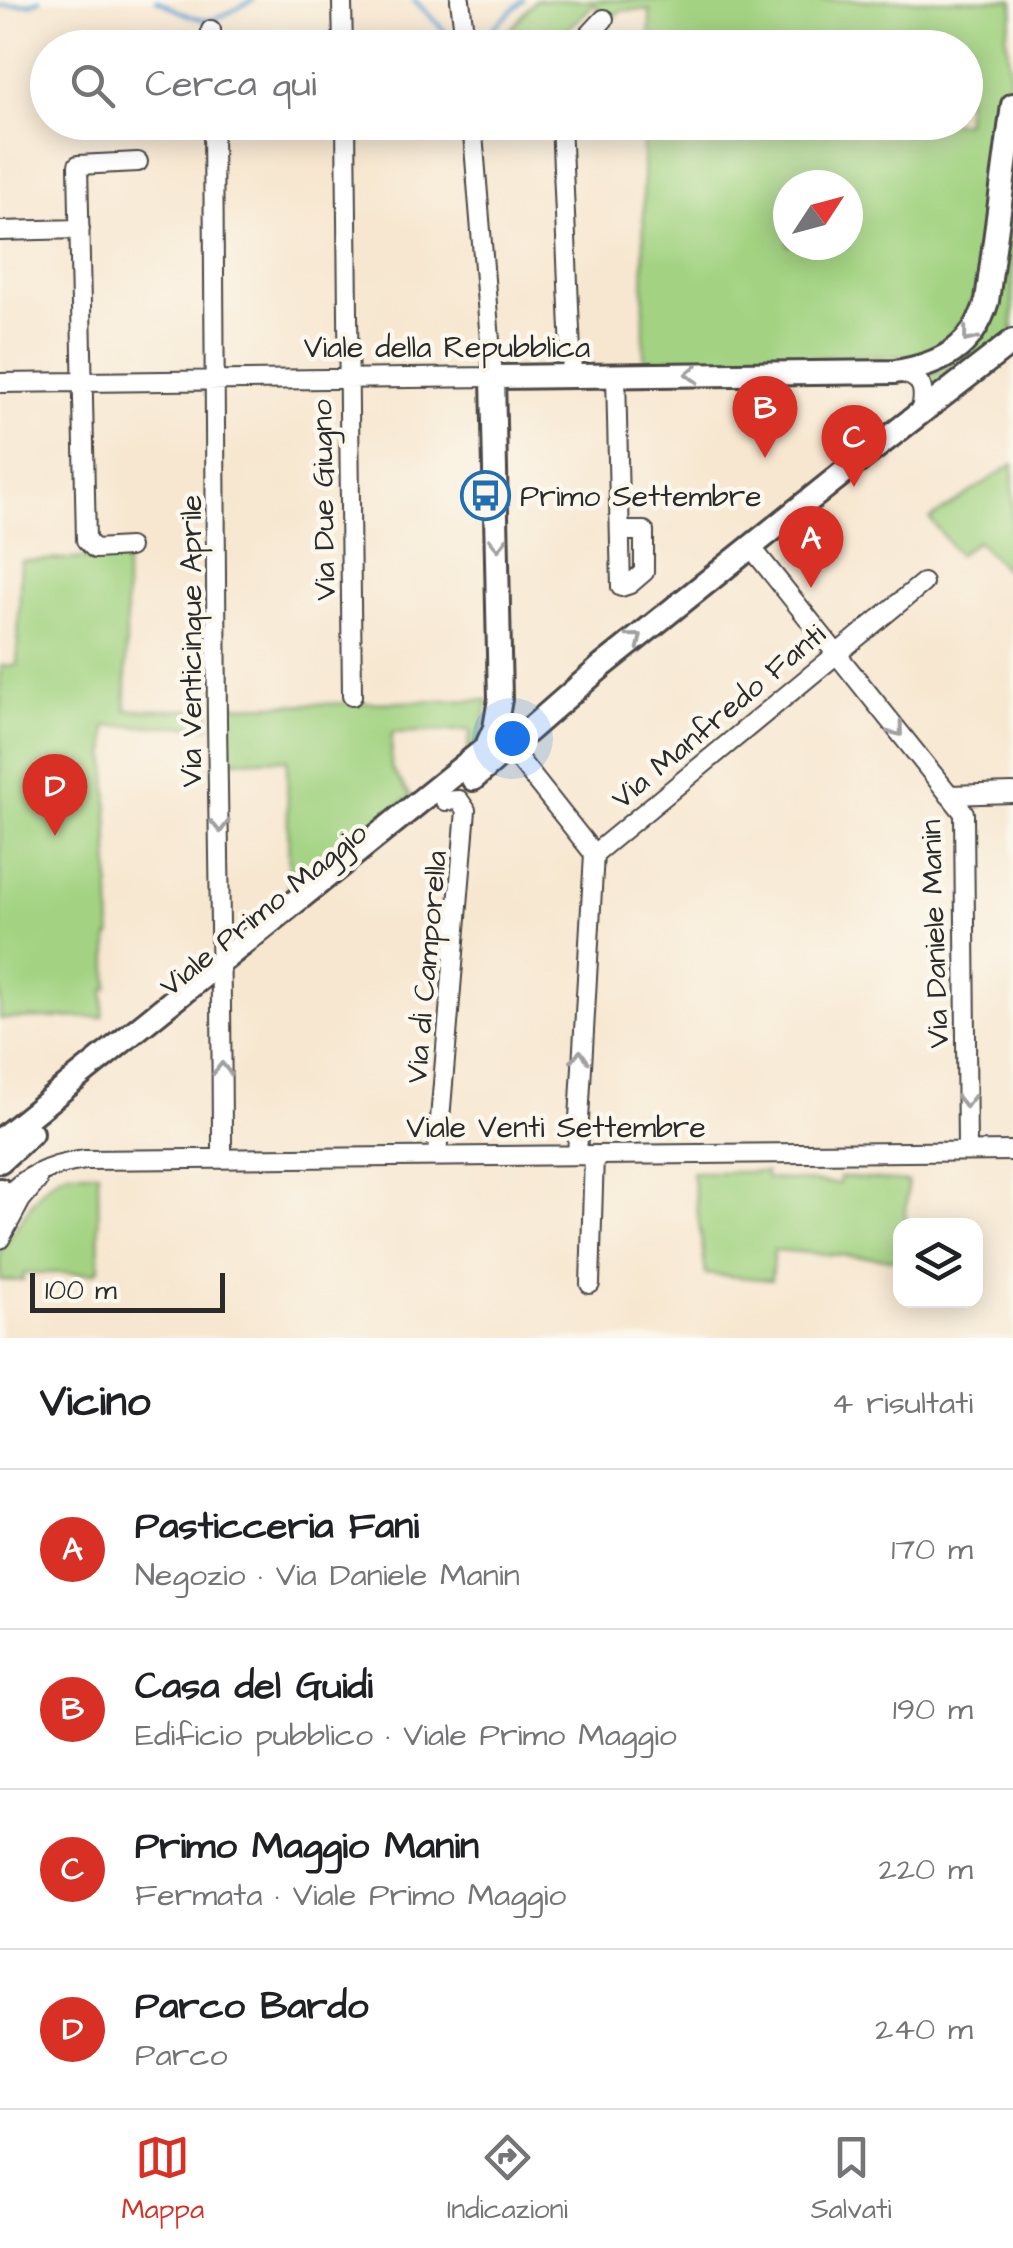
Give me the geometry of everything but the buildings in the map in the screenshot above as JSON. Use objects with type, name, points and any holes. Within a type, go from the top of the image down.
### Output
[{"type":"main road","points":[[906,370],[938,362],[956,351],[982,317],[990,288],[1013,105]]},
{"type":"main road","name":"Viale Primo Maggio","points":[[0,1140],[444,802],[750,547],[1013,341]]},
{"type":"main road","name":"Viale della Repubblica","points":[[493,377],[906,370]]},
{"type":"main road","points":[[493,377],[506,706]]},
{"type":"main road","name":"Viale Primo Maggio","points":[[0,1161],[480,754],[506,706],[534,714],[561,701]]},
{"type":"main road","points":[[0,1190],[1,1210]]},
{"type":"street","points":[[461,2],[464,30]]},
{"type":"street","points":[[342,3],[343,30]]},
{"type":"street","points":[[594,30],[604,20]]},
{"type":"street","name":"Via Venticinque Aprile","points":[[213,140],[222,1159]]},
{"type":"street","name":"Via Due Giugno","points":[[346,140],[352,696]]},
{"type":"street","points":[[473,140],[493,377]]},
{"type":"street","points":[[561,140],[572,376]]},
{"type":"street","points":[[129,547],[94,550],[86,540],[78,164],[138,162]]},
{"type":"street","points":[[0,231],[80,229]]},
{"type":"street","points":[[906,370],[921,382],[924,394],[920,414]]},
{"type":"street","points":[[616,376],[620,531]]},
{"type":"street","name":"Viale della Repubblica","points":[[0,383],[493,377]]},
{"type":"street","name":"Via Daniele Manin","points":[[750,547],[964,812],[967,1152]]},
{"type":"street","name":"Via Manfredo Fanti","points":[[594,854],[923,583]]},
{"type":"street","points":[[510,748],[594,854],[586,1155],[590,1284]]},
{"type":"street","points":[[949,795],[1013,793]]},
{"type":"street","name":"Via di Camporella","points":[[437,1155],[466,810],[459,800],[444,802]]},
{"type":"street","name":"Viale Venti Settembre","points":[[49,1170],[64,1163],[99,1160],[1013,1151]]},
{"type":"street","points":[[1,1210],[10,1192],[49,1170]]},
{"type":"street","points":[[0,1240],[21,1200],[49,1170]]},
{"type":"green space","points":[[535,0],[1013,0],[1006,35],[1010,71],[999,126],[981,280],[952,335],[921,356],[644,360],[643,140],[983,140],[983,30],[650,30],[650,10],[621,10],[609,21],[594,4],[567,30],[510,30]]},
{"type":"green space","points":[[1013,166],[1013,334],[929,400],[926,376],[940,372],[967,354]]},
{"type":"green space","points":[[1013,464],[1013,577],[977,541],[958,555],[930,519]]},
{"type":"green space","points":[[126,557],[126,710],[209,710],[209,726],[106,726],[111,936],[103,1017],[0,1019],[0,666],[17,665],[21,561]]},
{"type":"green space","points":[[488,700],[480,739],[467,753],[471,730],[392,733],[391,768],[411,796],[289,894],[287,759],[229,761],[226,706]]},
{"type":"green space","points":[[67,1172],[98,1172],[99,1269],[94,1273],[24,1273],[23,1281],[0,1280],[0,1250],[37,1196]]},
{"type":"green space","points":[[692,1172],[766,1172],[766,1178],[839,1184],[840,1177],[908,1182],[905,1218],[893,1218],[893,1259],[774,1250],[771,1280],[706,1274]]},
{"type":"waterway","points":[[0,6],[40,0]]},
{"type":"waterway","points":[[156,0],[204,19],[224,15],[253,0]]},
{"type":"waterway","points":[[414,0],[444,30]]},
{"type":"waterway","points":[[491,30],[523,0]]},
{"type":"place","name":"Casa del Guidi","points":[[765,458]]},
{"type":"place","name":"Primo Maggio Manin","points":[[854,487]]},
{"type":"place","name":"Primo Settembre","points":[[485,496]]},
{"type":"place","name":"Pasticceria Fani","points":[[811,588]]},
{"type":"place","name":"Parco Bardo","points":[[55,836]]}]
